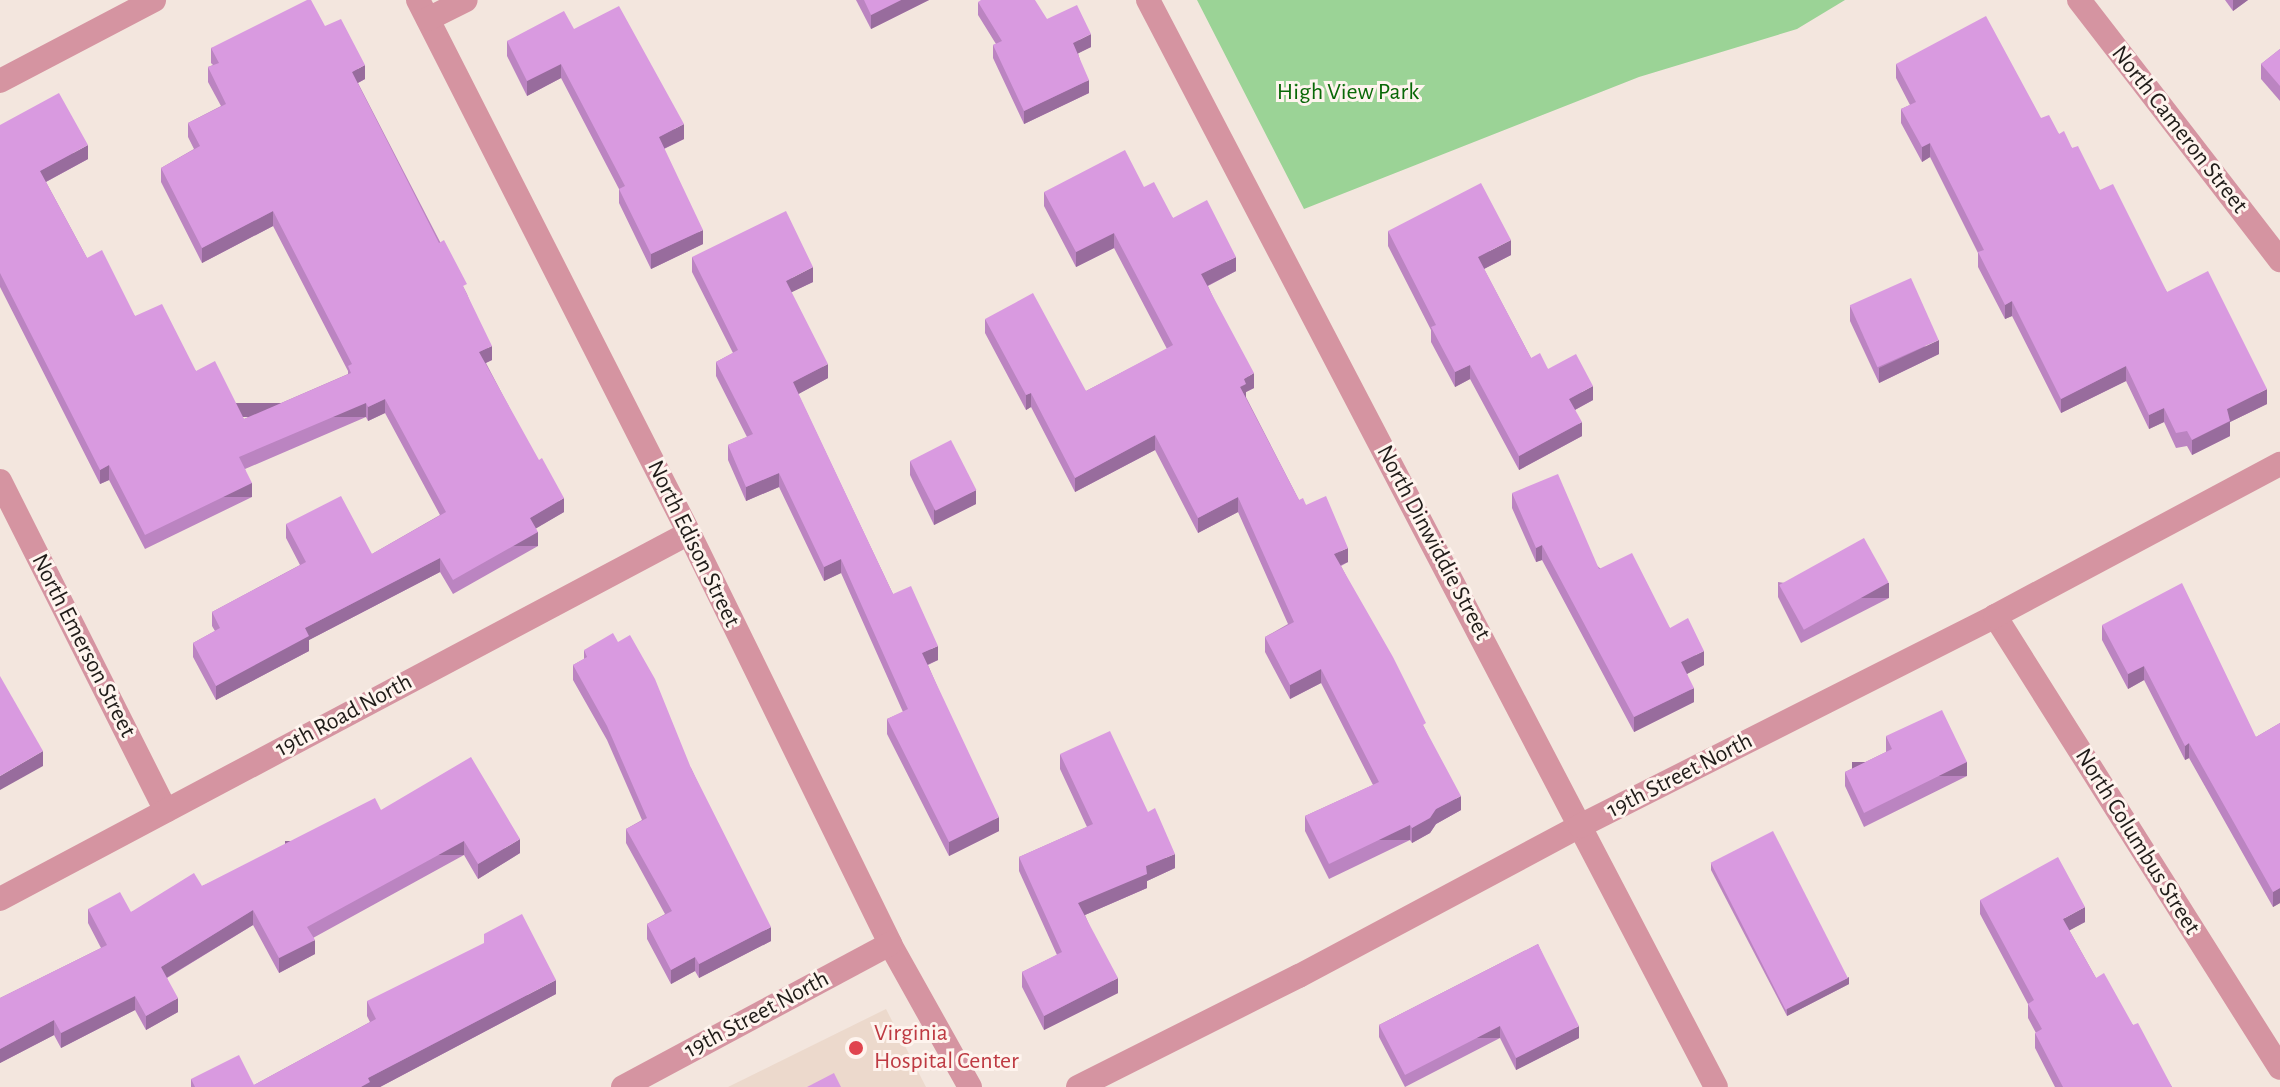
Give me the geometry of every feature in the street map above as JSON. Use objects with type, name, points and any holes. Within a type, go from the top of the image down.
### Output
[{"type":"street","points":[[0,81],[154,0]]},
{"type":"street","points":[[423,9],[466,0]]},
{"type":"street","name":"North Dinwiddie Street","points":[[1148,0],[1716,1087]]},
{"type":"street","name":"North Cameron Street","points":[[2079,0],[2280,260]]},
{"type":"street","name":"North Edison Street","points":[[423,9],[689,533],[890,944],[970,1087]]},
{"type":"street","name":"19th Street North","points":[[1078,1087],[1299,976],[1580,826],[1995,616],[2280,464]]},
{"type":"street","name":"North Emerson Street","points":[[0,481],[166,811]]},
{"type":"street","name":"19th Road North","points":[[0,899],[689,533]]},
{"type":"street","name":"North Columbus Street","points":[[1995,616],[2280,1068]]},
{"type":"street","name":"19th Street North","points":[[623,1087],[890,944]]},
{"type":"shaded area","name":"Virginia Hospital Center","points":[[886,1009],[926,1087],[728,1087]]},
{"type":"green space","name":"High View Park","points":[[1197,0],[1845,0],[1797,29],[1639,77],[1304,209]]},
{"type":"building","points":[[311,0],[325,26],[341,19],[365,65],[352,72],[439,243],[444,240],[467,284],[463,286],[492,346],[479,352],[539,460],[542,458],[564,498],[530,518],[538,532],[453,580],[440,558],[305,628],[309,636],[216,686],[193,643],[220,628],[212,612],[306,562],[286,524],[341,496],[372,554],[446,512],[385,399],[368,407],[366,403],[239,457],[252,483],[145,535],[109,465],[100,470],[0,273],[0,125],[59,93],[88,145],[40,171],[87,258],[102,250],[135,316],[162,304],[196,371],[215,361],[244,419],[351,373],[348,366],[352,364],[273,211],[202,248],[161,168],[200,146],[188,123],[226,104],[208,67],[219,63],[211,48]]},
{"type":"building","points":[[864,0],[901,0],[871,15]]},
{"type":"building","points":[[1035,0],[1047,19],[1077,5],[1091,34],[1073,43],[1089,80],[1024,111],[993,45],[1002,41],[978,2]]},
{"type":"building","points":[[619,6],[684,124],[659,137],[703,230],[651,254],[619,189],[625,186],[561,64],[527,81],[507,41],[564,11],[574,29]]},
{"type":"building","points":[[1986,16],[2041,118],[2049,115],[2059,134],[2064,131],[2072,148],[2078,146],[2100,190],[2113,184],[2167,292],[2208,271],[2267,389],[2227,409],[2230,421],[2192,440],[2187,431],[2176,433],[2164,408],[2149,415],[2126,366],[2061,399],[2012,301],[2005,305],[1978,252],[1984,250],[1930,143],[1922,147],[1901,109],[1916,102],[1896,64]]},
{"type":"building","points":[[2280,49],[2280,86],[2261,64]]},
{"type":"building","points":[[1125,150],[1144,187],[1154,182],[1173,218],[1207,200],[1236,257],[1201,274],[1254,373],[1244,379],[1246,384],[1240,387],[1299,500],[1303,498],[1306,505],[1326,496],[1348,548],[1334,554],[1393,657],[1426,723],[1423,725],[1461,796],[1436,809],[1430,818],[1412,828],[1410,825],[1329,864],[1305,816],[1379,782],[1321,669],[1290,685],[1265,637],[1294,622],[1238,497],[1198,518],[1155,435],[1075,478],[1031,393],[1026,395],[985,319],[1033,293],[1086,391],[1173,345],[1114,233],[1076,252],[1044,192]]},
{"type":"building","points":[[1481,183],[1511,240],[1478,257],[1531,358],[1540,353],[1548,369],[1576,354],[1593,386],[1569,399],[1582,422],[1519,456],[1470,365],[1455,372],[1431,327],[1436,325],[1388,231]]},
{"type":"building","points":[[786,211],[813,267],[786,281],[828,364],[793,382],[893,594],[911,586],[938,646],[922,653],[999,817],[949,842],[887,719],[908,709],[841,559],[824,567],[779,473],[746,487],[728,445],[753,434],[716,362],[738,350],[692,257]]},
{"type":"building","points":[[1911,278],[1939,340],[1877,367],[1850,305]]},
{"type":"building","points":[[951,440],[976,490],[935,511],[910,461]]},
{"type":"building","points":[[1558,474],[1599,569],[1632,553],[1670,628],[1688,618],[1704,651],[1681,662],[1694,688],[1634,717],[1542,545],[1536,548],[1512,493]]},
{"type":"building","points":[[1864,538],[1889,583],[1804,630],[1779,585]]},
{"type":"building","points":[[2182,583],[2256,737],[2280,723],[2280,888],[2273,892],[2189,743],[2185,746],[2144,666],[2128,674],[2102,625]]},
{"type":"building","points":[[613,633],[618,642],[630,635],[655,679],[691,768],[771,927],[699,964],[695,957],[671,970],[647,924],[672,911],[626,829],[647,818],[607,726],[573,665],[587,657],[584,650]]},
{"type":"building","points":[[0,676],[43,751],[0,776]]},
{"type":"building","points":[[1942,710],[1967,762],[1864,813],[1845,772],[1892,749],[1886,736]]},
{"type":"building","points":[[1110,731],[1148,812],[1155,808],[1175,854],[1146,866],[1147,874],[1078,903],[1118,978],[1044,1016],[1022,972],[1062,952],[1019,857],[1093,824],[1060,754]]},
{"type":"building","points":[[471,757],[520,839],[478,864],[464,841],[307,927],[315,940],[279,958],[253,910],[161,967],[178,998],[146,1016],[135,996],[61,1033],[54,1020],[0,1049],[0,998],[107,945],[88,909],[120,892],[131,912],[194,873],[202,886],[375,798],[381,810]]},
{"type":"building","points":[[1773,831],[1848,978],[1786,1010],[1711,863]]},
{"type":"building","points":[[2058,857],[2085,907],[2063,919],[2096,978],[2104,973],[2133,1025],[2138,1023],[2172,1087],[2063,1087],[2035,1033],[2042,1029],[2028,1004],[2034,1000],[1980,900]]},
{"type":"building","points":[[522,914],[556,980],[368,1078],[370,1082],[361,1087],[195,1087],[191,1079],[239,1055],[254,1085],[376,1019],[367,1001],[484,943],[484,934]]},
{"type":"building","points":[[1538,944],[1579,1026],[1516,1058],[1500,1026],[1405,1075],[1379,1025]]},
{"type":"building","points":[[834,1073],[841,1087],[807,1087]]},
{"type":"place","name":"Virginia Hospital Center","points":[[856,1048]]}]
